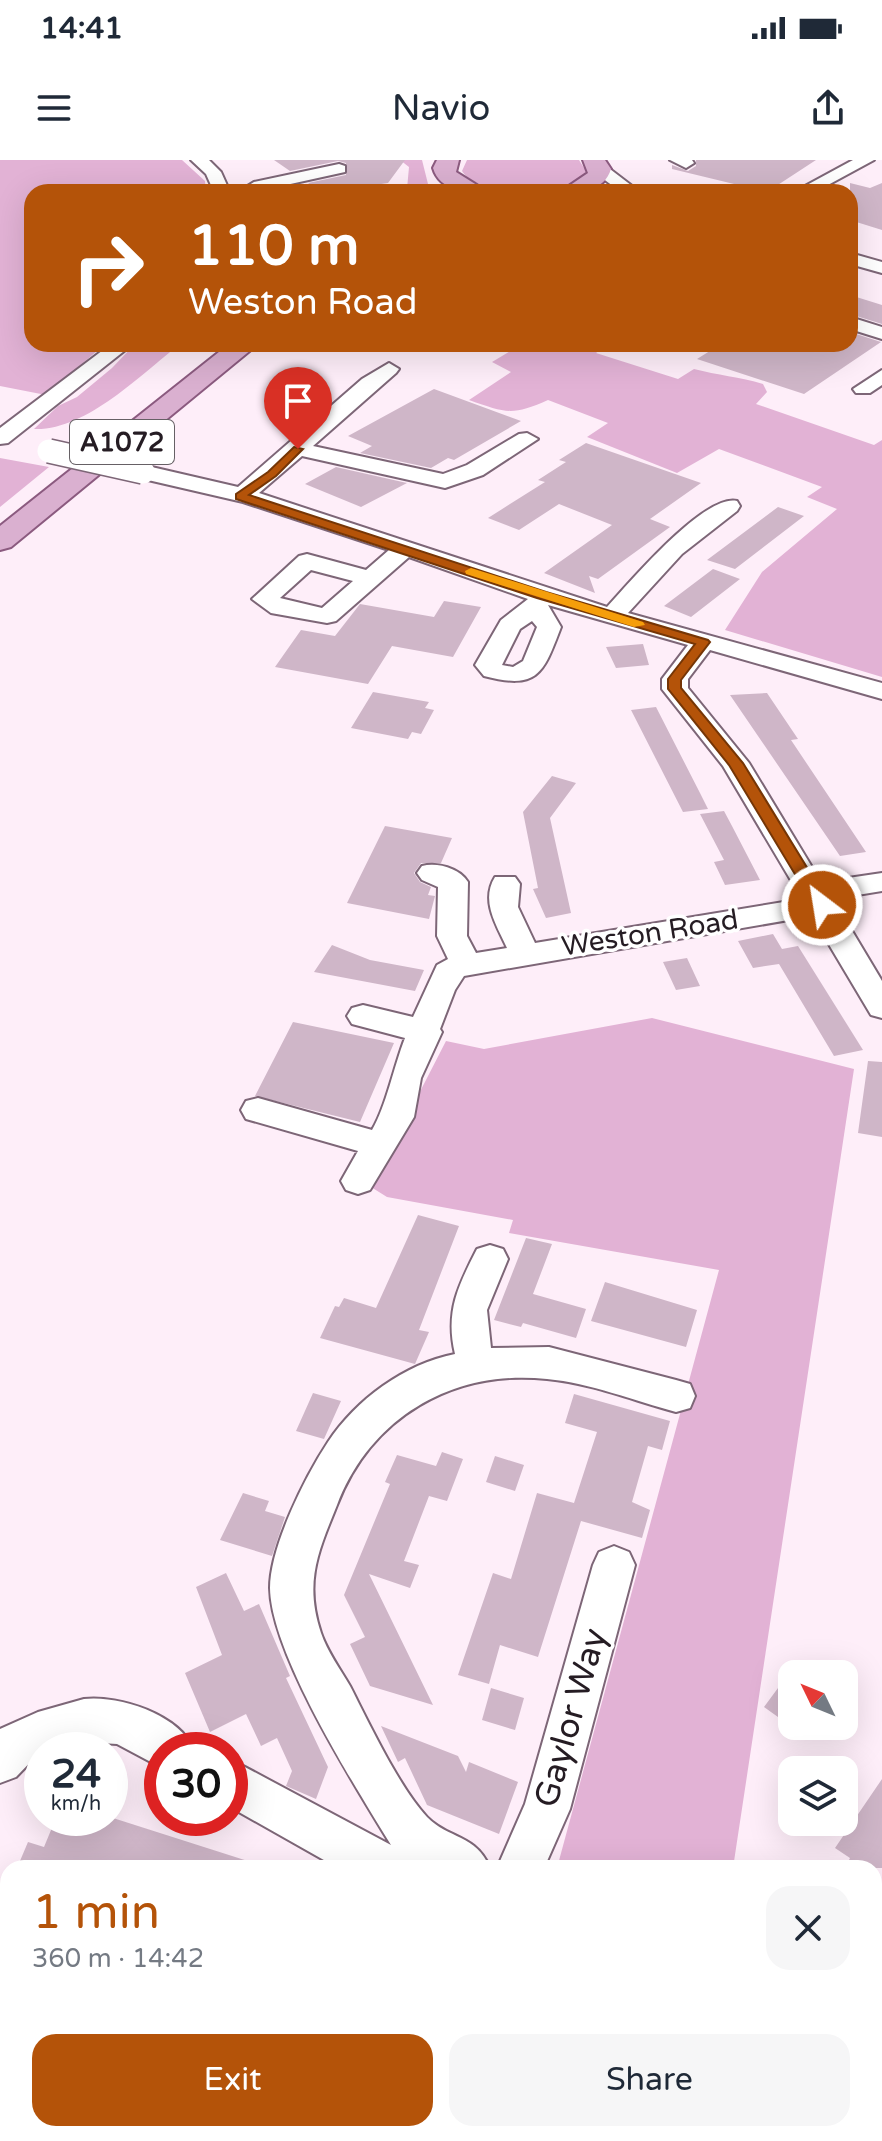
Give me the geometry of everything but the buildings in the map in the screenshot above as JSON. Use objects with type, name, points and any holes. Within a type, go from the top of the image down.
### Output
[{"type":"main road","points":[[447,160],[444,168],[448,184]]},
{"type":"main road","points":[[590,184],[597,165]]},
{"type":"main road","name":"A1072","points":[[0,513],[205,352]]},
{"type":"main road","name":"A1072","points":[[0,541],[235,352]]},
{"type":"street","points":[[199,160],[213,172],[218,184]]},
{"type":"street","points":[[818,184],[862,162],[882,171]]},
{"type":"street","points":[[597,165],[622,184]]},
{"type":"street","points":[[268,184],[338,169]]},
{"type":"street","points":[[858,260],[882,268]]},
{"type":"street","points":[[858,271],[882,279]]},
{"type":"street","points":[[858,326],[882,333]]},
{"type":"street","points":[[0,440],[113,352]]},
{"type":"street","points":[[240,496],[272,474],[351,397],[389,369]]},
{"type":"street","points":[[863,389],[882,376]]},
{"type":"street","points":[[298,449],[445,481],[475,470],[527,439]]},
{"type":"street","points":[[0,440],[240,496],[404,549],[538,602],[611,617],[882,691]]},
{"type":"street","points":[[611,617],[674,549],[729,506]]},
{"type":"street","points":[[368,578],[404,549]]},
{"type":"street","points":[[703,642],[675,679],[675,689],[735,763],[882,1007]]},
{"type":"street","points":[[358,1181],[401,1107],[405,1078],[426,1032],[445,978],[466,963],[452,936],[453,882],[432,873]]},
{"type":"street","name":"Weston Road","points":[[466,963],[818,899],[882,882]]},
{"type":"street","name":"Weston Road","points":[[505,884],[503,907],[525,954]]},
{"type":"street","points":[[363,1016],[426,1032]]},
{"type":"street","points":[[258,1110],[381,1145]]},
{"type":"street","points":[[476,1365],[466,1314],[468,1303],[490,1259]]},
{"type":"street","points":[[454,1860],[411,1834],[369,1768],[301,1639],[291,1590],[293,1564],[328,1476],[355,1435],[395,1398],[446,1372],[476,1365],[549,1363],[676,1396]]},
{"type":"street","name":"Gaylor Way","points":[[524,1860],[547,1809],[614,1565]]},
{"type":"street","points":[[0,1761],[16,1741],[84,1718],[100,1717],[122,1722],[144,1734]]},
{"type":"street","points":[[248,1792],[369,1860]]},
{"type":"shaded area","points":[[0,160],[182,160],[205,184],[24,184],[24,352],[96,352],[46,395],[0,386]]},
{"type":"shaded area","points":[[400,160],[422,160],[428,184],[407,184],[409,167]]},
{"type":"shaded area","points":[[467,160],[579,160],[586,171],[572,184],[481,184],[462,171]]},
{"type":"shaded area","points":[[127,352],[170,352],[112,399],[92,411],[54,427],[34,429],[58,406],[77,397]]},
{"type":"shaded area","points":[[509,352],[597,352],[678,379],[694,369],[763,384],[767,392],[756,404],[874,445],[882,440],[882,677],[725,630],[762,572],[837,509],[807,497],[822,487],[719,449],[677,473],[587,437],[608,423],[548,400],[526,409],[509,411],[469,400],[511,372],[492,362]]},
{"type":"shaded area","points":[[0,458],[49,467],[0,507]]},
{"type":"shaded area","points":[[652,1018],[854,1069],[734,1860],[559,1860],[719,1270],[509,1233],[513,1220],[387,1197],[371,1187],[446,1041],[484,1049]]},
{"type":"slow traffic","points":[[471,571],[638,625]]},
{"type":"route","points":[[298,449],[272,474],[240,496],[611,617],[703,642],[675,679],[675,689],[735,763],[822,905]]}]
